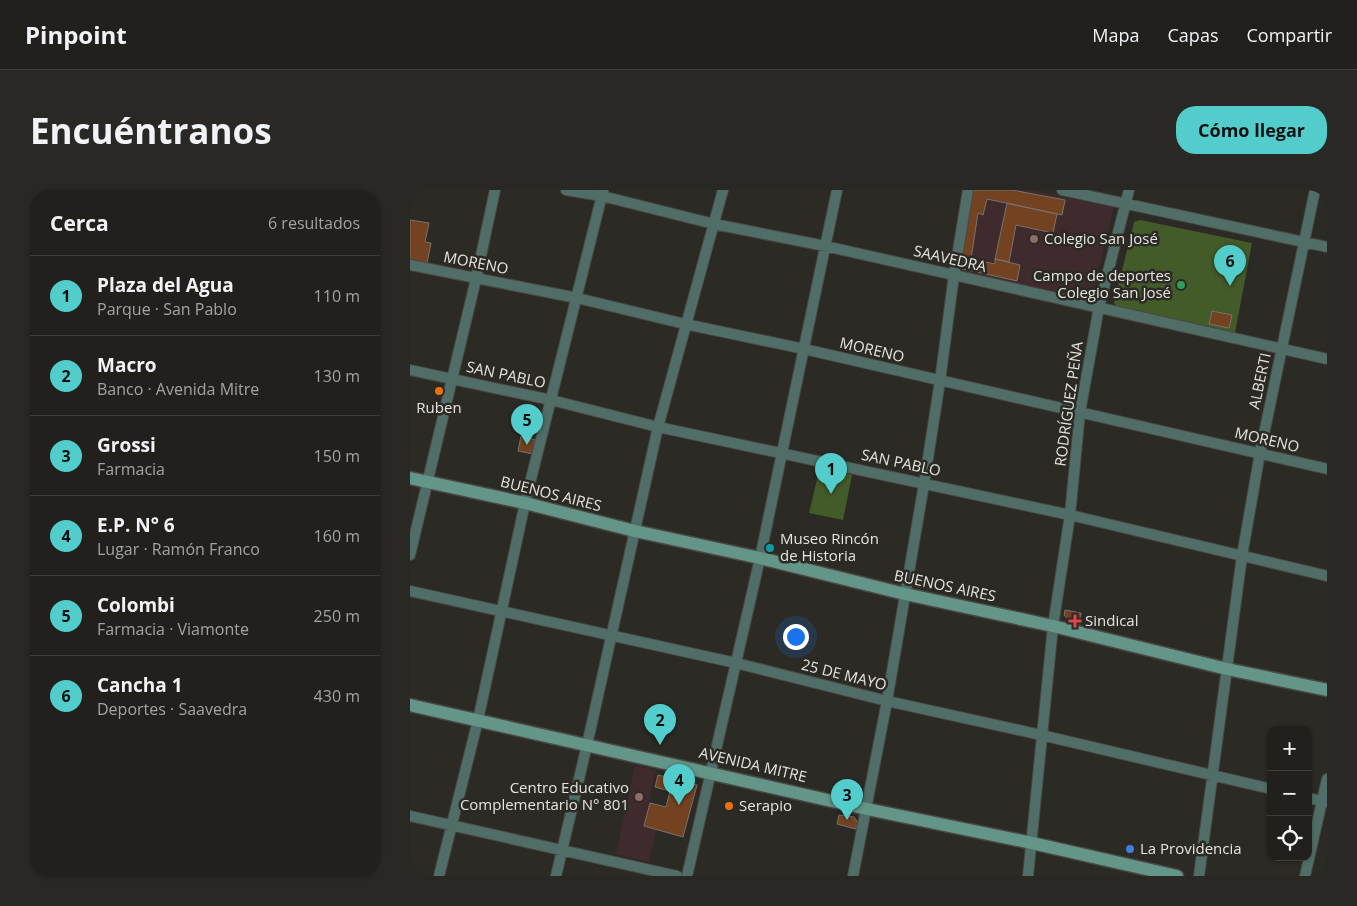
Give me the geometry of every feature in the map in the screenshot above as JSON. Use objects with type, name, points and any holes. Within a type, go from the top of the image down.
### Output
[{"type":"street","points":[[410,555],[476,279],[495,190]]},
{"type":"street","name":"SAAVEDRA","points":[[566,190],[603,193],[714,224],[826,246],[1327,359]]},
{"type":"street","points":[[556,876],[588,745],[658,427],[723,190]]},
{"type":"street","points":[[687,876],[760,558],[837,190]]},
{"type":"street","points":[[854,876],[887,701],[924,484],[968,190]]},
{"type":"street","points":[[1062,190],[1327,247]]},
{"type":"street","name":"RODRÍGUEZ PEÑA","points":[[1028,876],[1053,626],[1070,516],[1080,412],[1099,307],[1130,190]]},
{"type":"street","name":"ALBERTI","points":[[1199,876],[1242,556],[1260,453],[1315,190]]},
{"type":"street","points":[[439,876],[478,720],[525,503],[603,193]]},
{"type":"street","name":"MORENO","points":[[410,264],[476,279],[577,298],[1327,468]]},
{"type":"street","name":"SAN PABLO","points":[[410,370],[551,400],[658,427],[782,452],[1070,516],[1327,576]]},
{"type":"street","name":"BUENOS AIRES","points":[[410,478],[525,503],[634,531],[760,558],[905,594],[1053,626],[1227,669],[1327,690]]},
{"type":"street","name":"25 DE MAYO","points":[[410,590],[736,663],[887,701],[1042,735],[1213,777],[1267,788]]},
{"type":"street","name":"AVENIDA MITRE","points":[[410,705],[867,809],[1032,843],[1177,876]]},
{"type":"street","points":[[1305,876],[1324,801],[1327,779]]},
{"type":"street","points":[[410,816],[677,876]]},
{"type":"shaded area","name":"Colegio San José","points":[[969,190],[1031,190],[1114,207],[1091,301],[956,271]]},
{"type":"shaded area","name":"Centro Educativo Complementario N° 801","points":[[635,766],[656,770],[644,826],[657,827],[649,862],[616,854]]},
{"type":"green space","name":"Campo de deportes Colegio San José","points":[[1140,220],[1252,243],[1235,333],[1116,306],[1114,303],[1134,222]]},
{"type":"green space","points":[[820,467],[852,475],[843,520],[809,513]]},
{"type":"building","points":[[971,190],[1012,190],[1065,200],[1062,215],[987,199],[983,215],[978,213],[971,259],[995,264],[995,259],[1020,265],[1017,281],[959,268]]},
{"type":"building","points":[[1007,203],[1057,214],[1053,233],[1016,225],[1009,262],[995,259]]},
{"type":"building","points":[[410,220],[429,223],[425,242],[431,243],[427,263],[410,260]]},
{"type":"building","points":[[1212,311],[1232,315],[1229,328],[1209,324]]},
{"type":"building","points":[[521,436],[536,440],[533,454],[518,451]]},
{"type":"building","name":"Sindical","points":[[1065,610],[1081,613],[1079,627],[1075,627],[1064,615]]},
{"type":"building","points":[[658,775],[697,785],[683,837],[644,826],[650,803],[666,807],[670,791],[655,787]]},
{"type":"building","points":[[839,815],[854,817],[858,823],[856,829],[837,824]]},
{"type":"place","name":"Colegio San José","points":[[1034,239]]},
{"type":"place","name":"Campo de deportes Colegio San José","points":[[1181,285]]},
{"type":"place","name":"Cancha 1","points":[[1230,286]]},
{"type":"place","name":"Ruben","points":[[439,391]]},
{"type":"place","name":"Colombi","points":[[527,445]]},
{"type":"place","name":"Plaza del Agua","points":[[831,494]]},
{"type":"place","name":"Museo Rincón de Historia","points":[[770,548]]},
{"type":"place","name":"Sindical","points":[[1075,621]]},
{"type":"place","name":"Macro","points":[[660,745]]},
{"type":"place","name":"Centro Educativo Complementario N° 801","points":[[639,797]]},
{"type":"place","name":"E.P. N° 6","points":[[679,805]]},
{"type":"place","name":"Serapio","points":[[729,806]]},
{"type":"place","name":"Grossi","points":[[847,820]]},
{"type":"place","name":"La Providencia","points":[[1130,849]]}]
